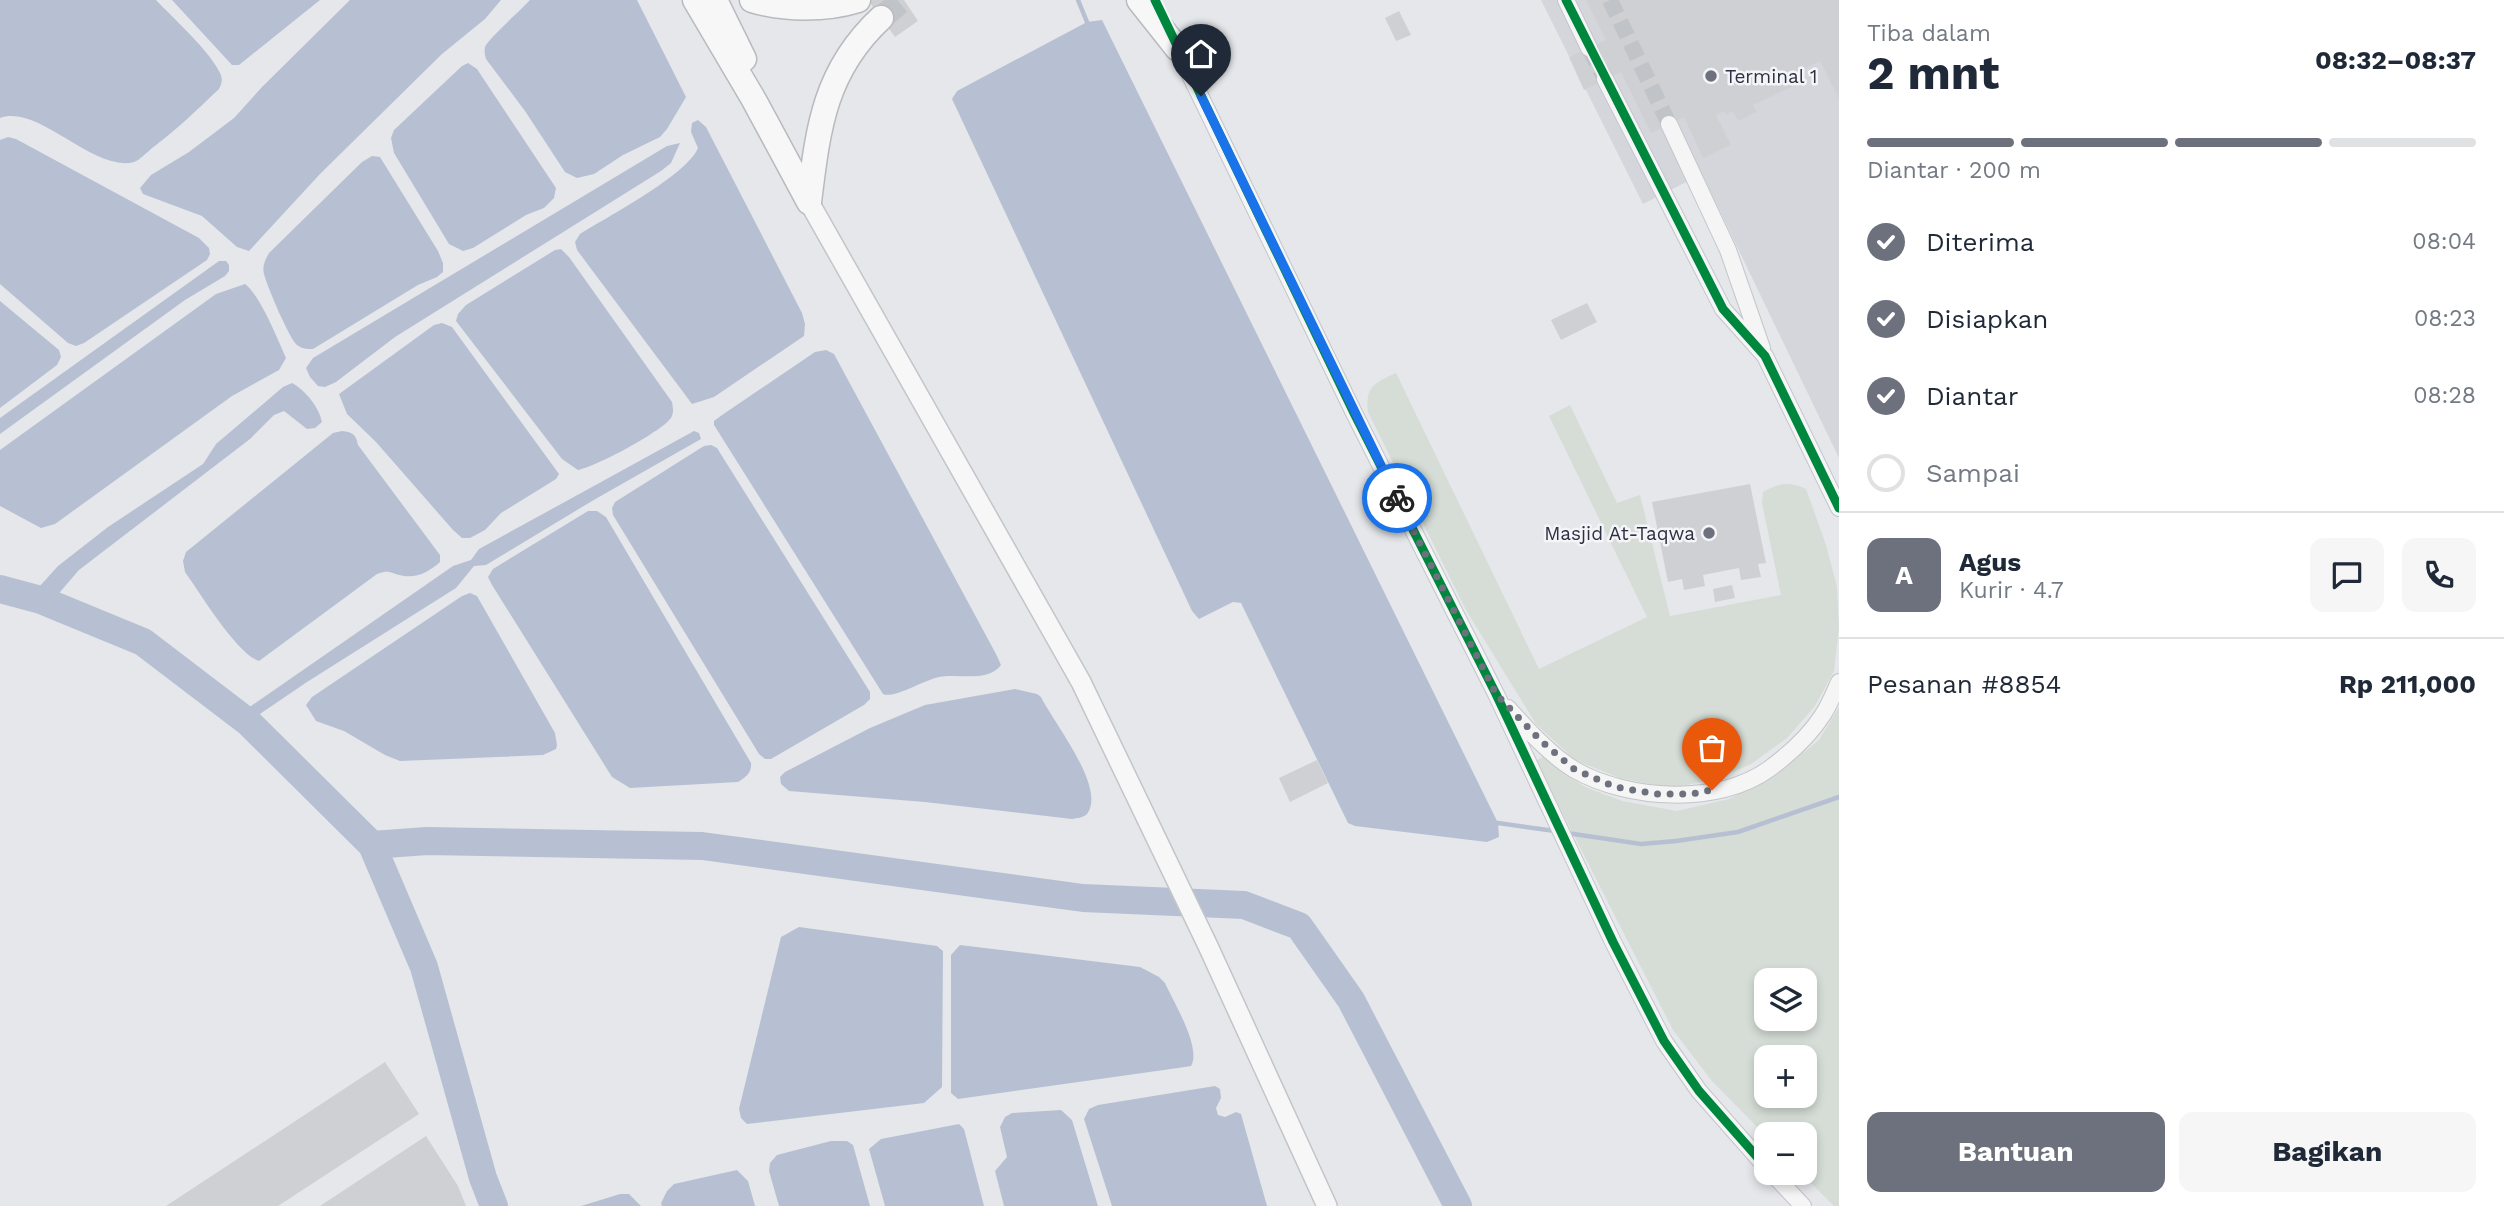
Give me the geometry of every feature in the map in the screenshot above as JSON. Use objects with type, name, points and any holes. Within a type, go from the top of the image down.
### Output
[{"type":"highway","points":[[695,0],[754,100],[809,202]]},
{"type":"highway","points":[[715,0],[739,44],[754,100]]},
{"type":"highway","points":[[752,0],[820,8],[840,6],[858,0]]},
{"type":"highway","points":[[1139,0],[1177,48]]},
{"type":"highway","points":[[809,202],[824,109],[851,50],[881,18]]},
{"type":"main road","points":[[809,202],[1068,658],[1208,946],[1327,1206]]},
{"type":"street","points":[[1155,0],[1354,413],[1496,694],[1584,881],[1664,1041],[1699,1091],[1754,1153]]},
{"type":"street","points":[[1566,0],[1589,48]]},
{"type":"street","points":[[1605,79],[1723,309],[1765,356]]},
{"type":"street","points":[[1669,124],[1728,250],[1765,356],[1839,508]]},
{"type":"street","points":[[1496,694],[1523,725],[1574,769],[1615,787],[1657,794],[1691,794],[1732,787],[1768,770],[1798,744],[1822,716],[1839,682]]},
{"type":"street","points":[[1783,1185],[1803,1206]]},
{"type":"shaded area","points":[[1541,0],[1839,0],[1839,458],[1702,174],[1643,204]]},
{"type":"shaded area","points":[[1396,373],[1539,669],[1647,617],[1549,416],[1570,405],[1617,503],[1640,495],[1670,616],[1781,595],[1762,503],[1763,492],[1784,484],[1806,489],[1826,545],[1837,587],[1839,628],[1834,671],[1815,706],[1787,738],[1751,764],[1717,779],[1671,788],[1620,778],[1575,760],[1536,724],[1466,610],[1368,412],[1368,396],[1373,386]]},
{"type":"shaded area","points":[[1839,707],[1839,1206],[1834,1206],[1813,1185],[1817,1185],[1817,1122],[1754,1124],[1712,1081],[1673,1030],[1536,761],[1543,756],[1585,787],[1622,801],[1677,811],[1729,799],[1778,773],[1819,740]]},
{"type":"water","points":[[0,0],[156,0],[215,64],[221,75],[221,85],[186,120],[138,160],[118,163],[102,158],[32,121],[15,116],[0,118]]},
{"type":"water","points":[[172,0],[320,0],[239,65],[232,65]]},
{"type":"water","points":[[350,0],[501,0],[485,19],[442,54],[320,174],[249,251],[237,247],[202,216],[143,194],[140,188],[151,175],[189,152],[234,118]]},
{"type":"water","points":[[530,0],[637,0],[686,97],[660,137],[623,155],[594,174],[577,178],[565,172],[485,56],[487,43]]},
{"type":"water","points":[[1102,20],[1498,823],[1499,837],[1487,842],[1348,823],[1241,603],[1233,602],[1199,619],[1192,611],[952,99],[957,91],[1087,22]]},
{"type":"water","points":[[468,63],[477,69],[556,188],[554,198],[544,208],[526,215],[473,248],[463,251],[449,244],[394,153],[391,138],[394,130]]},
{"type":"water","points":[[698,120],[706,127],[802,313],[805,324],[804,336],[714,397],[692,404],[577,250],[575,242],[580,234],[663,183],[691,159],[698,148],[691,132],[692,123]]},
{"type":"water","points":[[8,137],[199,238],[209,248],[207,260],[84,343],[76,346],[68,343],[0,284],[0,140]]},
{"type":"water","points":[[680,143],[671,163],[661,171],[395,337],[336,382],[325,387],[318,386],[310,377],[306,368],[313,358],[667,146]]},
{"type":"water","points":[[372,156],[380,157],[438,251],[443,272],[313,349],[303,348],[293,340],[284,323],[264,274],[265,261],[269,253],[362,162]]},
{"type":"water","points":[[561,249],[672,402],[673,408],[671,418],[655,432],[612,456],[578,470],[562,459],[456,321],[466,305],[555,250]]},
{"type":"water","points":[[219,261],[226,261],[229,265],[225,276],[185,300],[0,434],[0,418]]},
{"type":"water","points":[[245,284],[262,308],[286,358],[279,370],[232,396],[55,524],[41,528],[0,506],[0,450],[216,294]]},
{"type":"water","points":[[0,301],[59,350],[61,357],[57,365],[0,408]]},
{"type":"water","points":[[442,323],[452,327],[559,474],[556,479],[501,513],[485,530],[470,538],[462,538],[453,530],[376,442],[347,414],[339,394],[434,325]]},
{"type":"water","points":[[826,350],[834,354],[996,654],[1001,665],[995,671],[981,676],[939,677],[902,692],[883,694],[714,425],[714,421],[722,415],[815,352]]},
{"type":"water","points":[[292,383],[315,405],[322,422],[315,428],[307,429],[284,411],[274,415],[250,439],[79,570],[60,592],[53,605],[30,597],[58,566],[108,527],[203,464],[216,444],[283,387]]},
{"type":"water","points":[[342,431],[355,436],[358,445],[440,555],[440,562],[428,571],[414,576],[388,572],[377,574],[259,661],[240,647],[209,608],[185,572],[183,561],[186,552],[333,433]]},
{"type":"water","points":[[694,431],[699,433],[701,439],[486,565],[474,566],[456,588],[248,722],[238,715],[453,566],[471,560],[479,549]]},
{"type":"water","points":[[704,446],[717,448],[870,692],[870,699],[864,705],[771,759],[765,759],[759,754],[613,515],[615,502]]},
{"type":"water","points":[[588,511],[597,511],[606,517],[751,763],[748,774],[738,782],[630,788],[612,777],[492,585],[488,577],[493,569]]},
{"type":"water","points":[[470,593],[477,596],[555,733],[556,749],[543,755],[400,761],[344,731],[316,721],[306,705],[312,697]]},
{"type":"water","points":[[1015,689],[1041,697],[1076,755],[1090,788],[1091,803],[1084,816],[1072,819],[925,802],[789,791],[781,784],[780,777],[785,772],[870,728],[925,705]]},
{"type":"water","points":[[799,927],[937,946],[943,951],[942,1087],[924,1103],[747,1124],[741,1118],[739,1109],[781,937]]},
{"type":"water","points":[[960,945],[1140,967],[1165,983],[1180,1012],[1193,1048],[1191,1066],[958,1099],[951,1093],[951,955]]},
{"type":"water","points":[[1215,1086],[1220,1089],[1221,1098],[1216,1108],[1218,1115],[1225,1117],[1236,1112],[1241,1114],[1267,1206],[1112,1206],[1084,1119],[1089,1109],[1098,1105]]},
{"type":"water","points":[[1061,1110],[1072,1120],[1098,1206],[1004,1206],[995,1171],[1007,1157],[1000,1127],[1005,1117],[1012,1113]]},
{"type":"water","points":[[959,1124],[964,1129],[984,1206],[885,1206],[869,1149],[881,1139]]},
{"type":"water","points":[[831,1141],[847,1141],[853,1145],[870,1206],[779,1206],[769,1171],[770,1163],[777,1155]]},
{"type":"water","points":[[737,1170],[748,1181],[755,1206],[662,1206],[667,1191],[674,1184]]},
{"type":"water","points":[[620,1194],[629,1194],[641,1206],[581,1206]]},
{"type":"building","points":[[868,0],[904,0],[918,21],[895,37]]},
{"type":"building","name":"Terminal 1","points":[[1586,0],[1839,0],[1839,99],[1820,61],[1797,72],[1802,82],[1753,105],[1757,112],[1738,121],[1733,111],[1726,115],[1724,111],[1716,115],[1731,145],[1703,158],[1684,117],[1651,133],[1621,72],[1584,90],[1569,57],[1606,40]]},
{"type":"building","points":[[1399,11],[1411,35],[1396,41],[1385,18]]},
{"type":"building","points":[[1587,303],[1597,322],[1561,340],[1551,320]]},
{"type":"building","name":"Masjid At-Taqwa","points":[[1750,484],[1766,563],[1758,564],[1761,577],[1741,580],[1739,568],[1703,575],[1705,586],[1684,590],[1682,579],[1668,582],[1652,502]]},
{"type":"building","points":[[1732,585],[1735,598],[1715,602],[1713,589]]},
{"type":"building","points":[[1317,760],[1328,783],[1290,802],[1279,778]]},
{"type":"building","points":[[385,1062],[419,1114],[278,1206],[166,1206]]},
{"type":"building","points":[[426,1136],[458,1186],[466,1206],[320,1206]]},
{"type":"waterway","points":[[1078,0],[1087,22]]},
{"type":"waterway","points":[[0,589],[41,600],[143,642],[248,722],[372,845],[424,967],[483,1178],[494,1206]]},
{"type":"waterway","points":[[1567,833],[1641,844],[1676,841],[1738,832],[1839,797]]},
{"type":"waterway","points":[[1498,823],[1555,831]]},
{"type":"waterway","points":[[372,845],[427,841],[702,846],[1083,898],[1244,905],[1299,926],[1351,1000],[1458,1206]]},
{"type":"tunnel","points":[[881,18],[903,0]]},
{"type":"tunnel","points":[[1610,0],[1669,124]]},
{"type":"tunnel","points":[[1589,48],[1605,79]]},
{"type":"cycle path","points":[[1155,0],[1354,413],[1496,694],[1613,942],[1664,1041],[1699,1091],[1754,1153]]},
{"type":"cycle path","points":[[1566,0],[1723,309],[1765,356],[1839,508]]},
{"type":"way so far","points":[[1397,498],[1496,694],[1523,725],[1574,769],[1615,787],[1657,794],[1691,794],[1712,790]]},
{"type":"place","name":"Terminal 1","points":[[1711,76]]},
{"type":"place","name":"Masjid At-Taqwa","points":[[1709,533]]},
{"type":"route","points":[[1201,96],[1397,498]]}]
